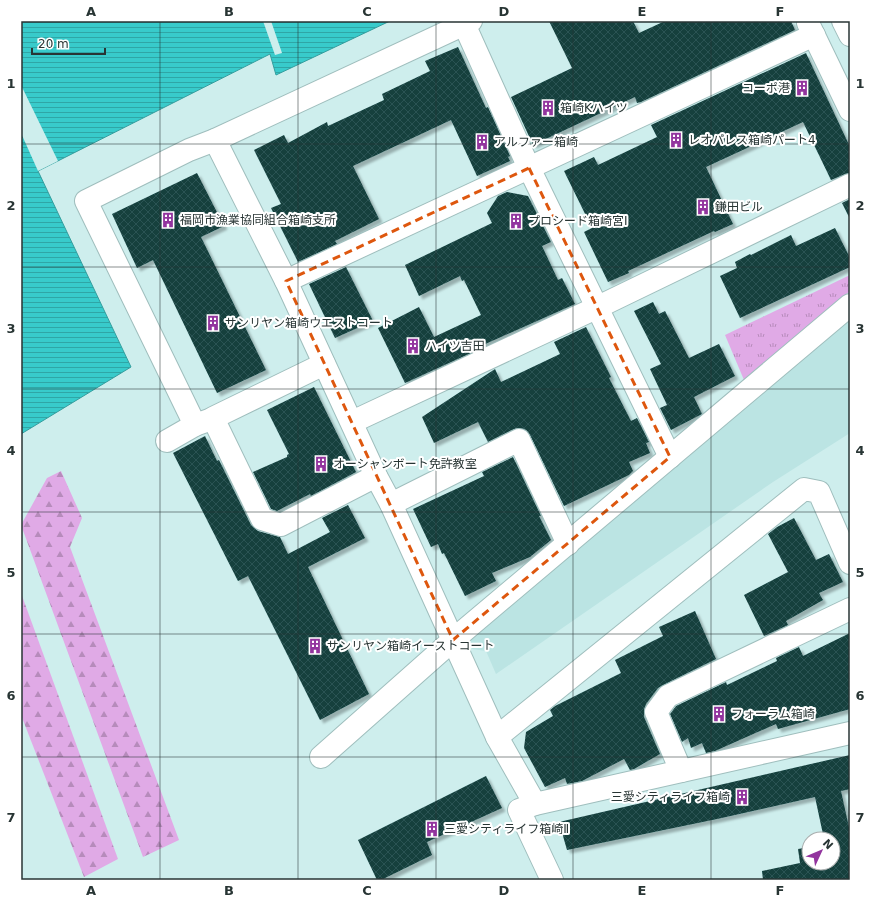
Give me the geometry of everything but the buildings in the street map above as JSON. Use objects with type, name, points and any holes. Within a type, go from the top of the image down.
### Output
[{"type":"street","points":[[843,21],[850,35]]},
{"type":"street","points":[[376,476],[282,525],[262,518],[204,422],[86,201],[189,150],[215,140],[468,22],[529,168],[670,457]]},
{"type":"street","points":[[286,282],[529,168],[811,28],[850,110]]},
{"type":"street","points":[[215,140],[286,282],[376,476],[391,504],[497,737],[535,804]]},
{"type":"street","points":[[352,422],[596,308],[850,184]]},
{"type":"street","points":[[321,757],[453,640],[850,305]]},
{"type":"street","points":[[167,441],[324,364]]},
{"type":"street","points":[[391,504],[519,440],[568,544]]},
{"type":"street","points":[[497,737],[804,489],[819,492],[850,563]]},
{"type":"street","points":[[681,771],[656,712],[668,696],[850,609]]},
{"type":"street","points":[[552,880],[519,810],[535,804],[850,732]]},
{"type":"highlighted area","points":[[529,168],[670,457],[453,640],[286,281]]},
{"type":"shaded area","points":[[850,318],[850,433],[773,482],[496,674],[486,651],[472,649],[469,638]]},
{"type":"green space","points":[[850,275],[850,291],[744,380],[725,335]]},
{"type":"green space","points":[[61,471],[82,518],[70,547],[179,840],[143,857],[21,525],[47,478]]},
{"type":"green space","points":[[21,593],[118,859],[84,877],[21,715]]},
{"type":"water","points":[[21,21],[390,21],[276,75],[270,54],[38,171],[131,367],[21,434]]},
{"type":"pier","points":[[263,21],[271,21],[282,53],[275,55]]},
{"type":"pier","points":[[21,85],[58,161],[38,171],[21,133]]},
{"type":"place","name":"コーポ港","points":[[802,88]]},
{"type":"place","name":"箱崎Kハイツ","points":[[548,108]]},
{"type":"place","name":"レオパレス箱崎パート4","points":[[676,140]]},
{"type":"place","name":"アルファー箱崎","points":[[482,142]]},
{"type":"place","name":"鎌田ビル","points":[[703,207]]},
{"type":"place","name":"福岡市漁業協同組合箱崎支所","points":[[168,220]]},
{"type":"place","name":"プロシード箱崎宮Ⅰ","points":[[516,221]]},
{"type":"place","name":"サンリヤン箱崎ウエストコート","points":[[213,323]]},
{"type":"place","name":"ハイツ吉田","points":[[413,346]]},
{"type":"place","name":"オーシャンボート免許教室","points":[[321,464]]},
{"type":"place","name":"サンリヤン箱崎イーストコート","points":[[315,646]]},
{"type":"place","name":"フォーラム箱崎","points":[[719,714]]},
{"type":"place","name":"三愛シティライフ箱崎","points":[[742,797]]},
{"type":"place","name":"三愛シティライフ箱崎Ⅱ","points":[[432,829]]}]
